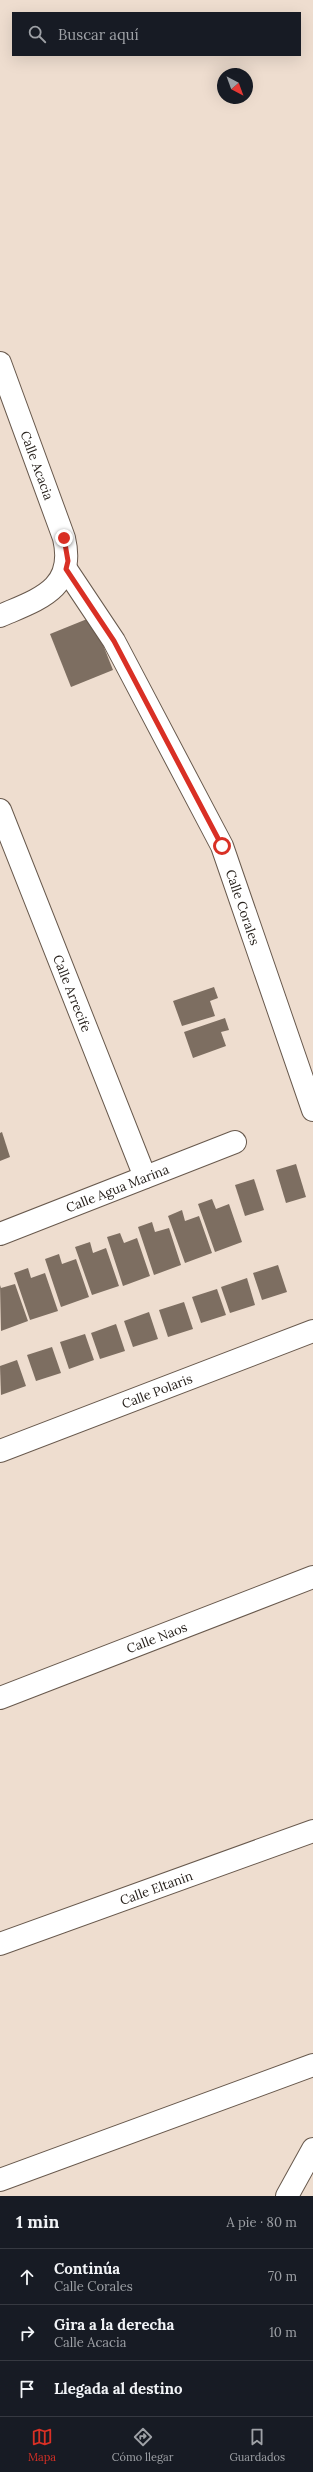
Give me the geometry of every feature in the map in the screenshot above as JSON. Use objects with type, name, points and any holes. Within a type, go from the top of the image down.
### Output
[{"type":"street","name":"Calle Acacia","points":[[0,363],[64,538],[68,561],[66,569]]},
{"type":"street","points":[[0,616],[39,599],[52,590],[66,569]]},
{"type":"street","name":"Calle Corales","points":[[66,569],[114,641],[222,846],[313,1110]]},
{"type":"street","name":"Calle Arrecife","points":[[0,810],[145,1177]]},
{"type":"street","name":"Calle Agua Marina","points":[[0,1234],[235,1142]]},
{"type":"street","name":"Calle Polaris","points":[[0,1451],[313,1331]]},
{"type":"street","name":"Calle Naos","points":[[0,1698],[313,1577]]},
{"type":"street","name":"Calle Eltanin","points":[[0,1944],[313,1831]]},
{"type":"street","points":[[0,2180],[313,2065]]},
{"type":"street","points":[[287,2196],[313,2149]]},
{"type":"building","points":[[92,617],[113,670],[71,687],[50,634]]},
{"type":"building","points":[[214,987],[218,998],[210,1001],[215,1016],[182,1026],[173,1001]]},
{"type":"building","points":[[225,1018],[229,1030],[221,1032],[226,1046],[193,1058],[184,1032]]},
{"type":"building","points":[[2,1132],[10,1157],[0,1161],[0,1133]]},
{"type":"building","points":[[296,1164],[306,1197],[286,1203],[276,1170]]},
{"type":"building","points":[[254,1179],[264,1210],[245,1216],[235,1185]]},
{"type":"building","points":[[212,1199],[216,1209],[229,1204],[242,1242],[215,1252],[198,1204]]},
{"type":"building","points":[[182,1210],[185,1221],[199,1216],[212,1253],[185,1263],[168,1216]]},
{"type":"building","points":[[152,1222],[155,1232],[169,1228],[181,1265],[154,1275],[138,1227]]},
{"type":"building","points":[[120,1233],[124,1243],[137,1238],[150,1276],[123,1286],[107,1237]]},
{"type":"building","points":[[90,1242],[93,1253],[106,1248],[119,1286],[92,1295],[75,1247]]},
{"type":"building","points":[[59,1254],[62,1264],[76,1259],[89,1297],[61,1307],[45,1259]]},
{"type":"building","points":[[278,1265],[287,1292],[262,1300],[253,1273]]},
{"type":"building","points":[[28,1268],[31,1278],[45,1273],[58,1311],[30,1320],[14,1273]]},
{"type":"building","points":[[247,1278],[255,1305],[230,1313],[221,1287]]},
{"type":"building","points":[[15,1284],[28,1321],[1,1331],[0,1285],[1,1288]]},
{"type":"building","points":[[217,1289],[226,1315],[201,1323],[192,1297]]},
{"type":"building","points":[[184,1302],[193,1329],[168,1337],[159,1310]]},
{"type":"building","points":[[149,1312],[158,1339],[133,1347],[124,1321]]},
{"type":"building","points":[[116,1324],[125,1351],[100,1359],[91,1333]]},
{"type":"building","points":[[85,1334],[94,1360],[69,1369],[60,1342]]},
{"type":"building","points":[[52,1347],[61,1373],[36,1381],[27,1355]]},
{"type":"building","points":[[17,1360],[26,1386],[1,1395],[0,1366]]},
{"type":"route","points":[[64,538],[67,548],[68,561],[66,569],[114,641],[222,846]]}]
